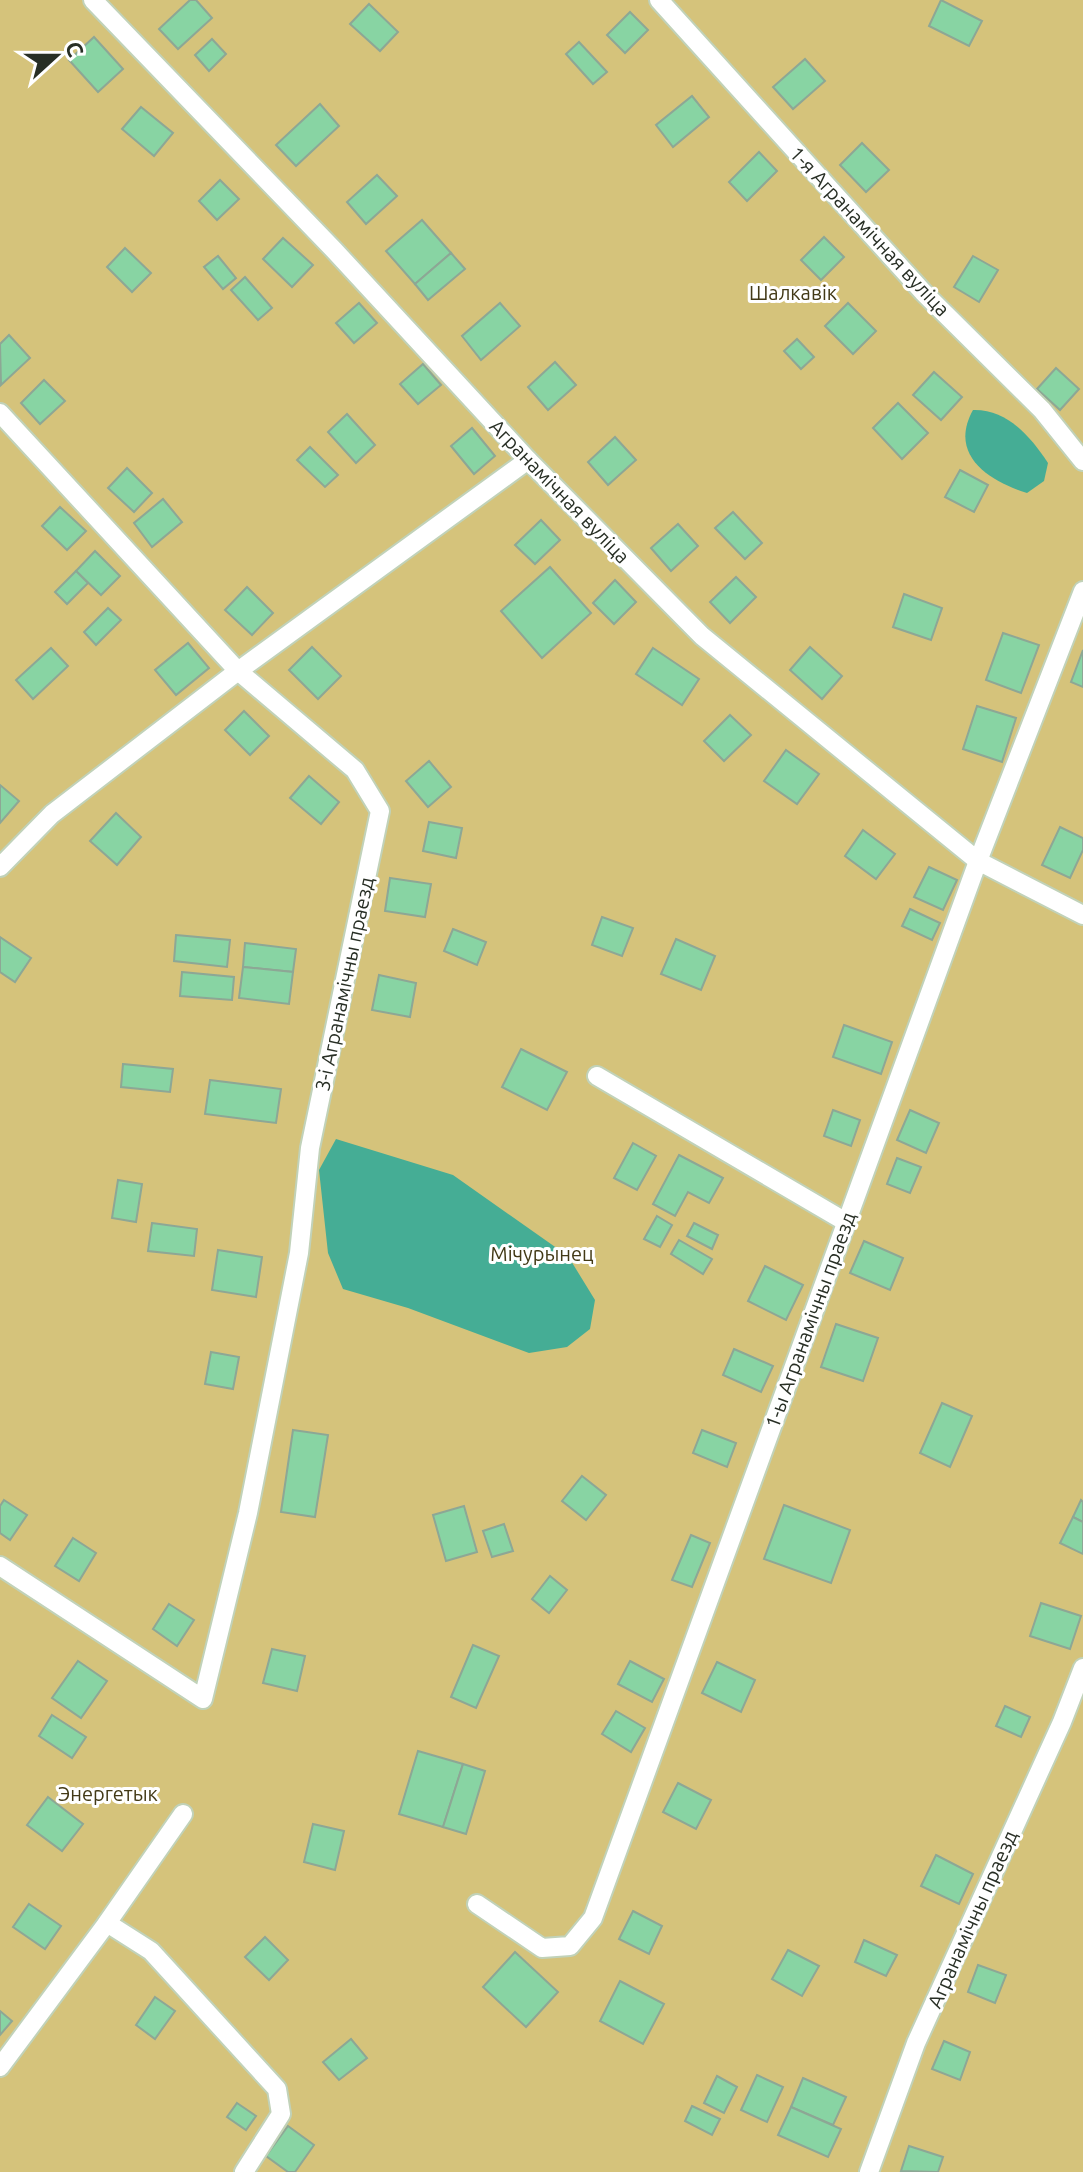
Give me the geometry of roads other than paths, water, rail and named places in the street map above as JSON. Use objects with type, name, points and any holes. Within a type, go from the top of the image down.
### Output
[{"type":"lane","name":"Агранамічная вуліца","points":[[93,0],[334,250],[528,460],[702,636],[978,861],[1083,915]]},
{"type":"lane","name":"1-я Агранамічная вуліца","points":[[659,0],[923,292],[1042,410],[1083,461]]},
{"type":"lane","name":"3-і Агранамічны праезд","points":[[0,413],[238,671],[355,770],[380,811],[310,1148],[299,1253],[248,1513],[203,1699],[0,1566]]},
{"type":"lane","points":[[0,867],[52,814],[238,671],[528,460]]},
{"type":"lane","name":"1-ы Агранамічны праезд","points":[[477,1904],[542,1948],[570,1946],[593,1918],[978,861],[1083,591]]},
{"type":"lane","points":[[597,1076],[846,1222]]},
{"type":"lane","name":"Агранамічны праезд","points":[[869,2172],[916,2043],[1062,1722],[1083,1668]]},
{"type":"lane","points":[[0,2067],[183,1814]]},
{"type":"lane","points":[[107,1923],[151,1951],[277,2089],[281,2114],[244,2172]]},
{"type":"water","points":[[973,410],[997,414],[1025,434],[1048,463],[1044,481],[1027,493],[999,481],[976,464],[966,440]]},
{"type":"water","points":[[336,1139],[453,1175],[568,1256],[595,1300],[590,1329],[567,1347],[529,1353],[408,1308],[343,1289],[328,1253],[319,1170]]},
{"type":"park label","name":"Шалкавік","points":[[793,292]]},
{"type":"park label","name":"Мічурынец","points":[[542,1253]]},
{"type":"park label","name":"Энергетык","points":[[108,1793]]}]
